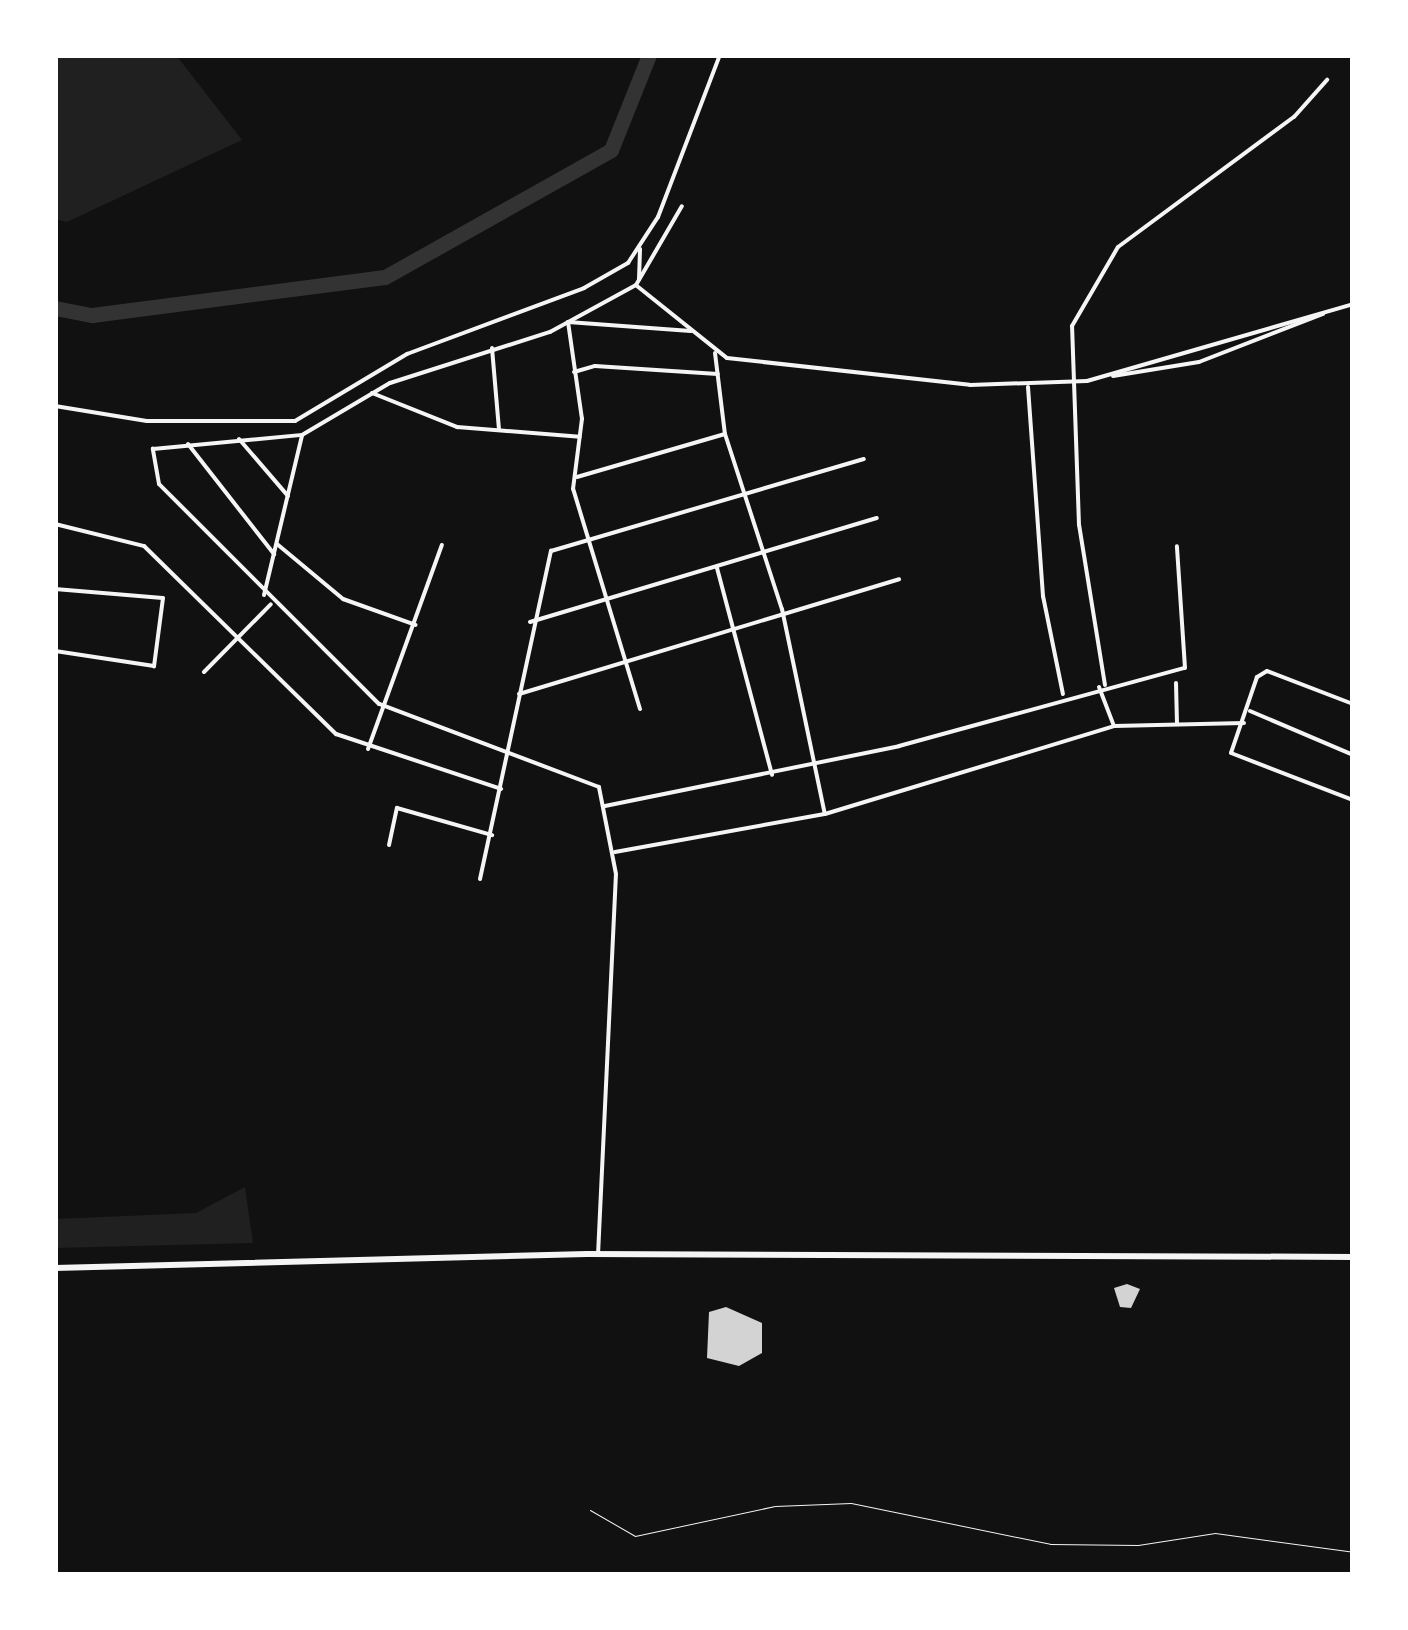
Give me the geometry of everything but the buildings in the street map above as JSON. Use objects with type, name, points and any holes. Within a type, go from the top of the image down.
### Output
[{"type":"highway","points":[[55,1268],[598,1256],[1353,1257]]},
{"type":"street","points":[[55,406],[147,421],[295,420],[407,354],[584,288],[628,263],[640,244],[720,55]]},
{"type":"street","points":[[1114,726],[1102,686],[1078,525],[1072,326],[1110,256],[1294,117],[1327,80]]},
{"type":"street","points":[[598,1256],[614,852],[605,806],[584,775],[506,757],[379,704],[264,596],[159,484],[154,449],[302,435],[372,393],[568,322],[637,283],[682,206]]},
{"type":"street","points":[[637,283],[640,244]]},
{"type":"street","points":[[637,283],[715,353],[862,378],[1028,386],[1071,384],[1199,362],[1328,312]]},
{"type":"street","points":[[1104,377],[1353,304]]},
{"type":"street","points":[[568,322],[691,331]]},
{"type":"street","points":[[568,322],[580,437],[577,476],[588,540],[640,709]]},
{"type":"street","points":[[492,348],[499,430]]},
{"type":"street","points":[[715,353],[725,434],[782,609],[826,814]]},
{"type":"street","points":[[574,372],[595,366],[718,374]]},
{"type":"street","points":[[1028,386],[1043,596],[1063,696]]},
{"type":"street","points":[[372,393],[457,426],[580,437]]},
{"type":"street","points":[[577,476],[725,434]]},
{"type":"street","points":[[264,596],[302,435]]},
{"type":"street","points":[[239,439],[288,496]]},
{"type":"street","points":[[188,444],[274,555]]},
{"type":"street","points":[[480,880],[501,789],[530,622],[551,550],[864,459]]},
{"type":"street","points":[[530,622],[877,518]]},
{"type":"street","points":[[55,524],[132,537],[313,715],[368,749],[501,789]]},
{"type":"street","points":[[277,544],[343,599],[416,624]]},
{"type":"street","points":[[368,749],[379,704],[416,624],[442,544]]},
{"type":"street","points":[[605,806],[816,765],[1063,696],[1185,668],[1177,546]]},
{"type":"street","points":[[717,568],[736,624],[772,774]]},
{"type":"street","points":[[519,694],[782,609],[899,579]]},
{"type":"street","points":[[55,590],[164,598],[154,666],[55,651]]},
{"type":"street","points":[[204,672],[272,603]]},
{"type":"street","points":[[1353,704],[1267,671],[1256,676],[1250,711],[1231,753],[1353,800]]},
{"type":"street","points":[[1176,684],[1177,725]]},
{"type":"street","points":[[1250,711],[1353,755]]},
{"type":"street","points":[[614,852],[826,814],[1114,726],[1244,723]]},
{"type":"street","points":[[389,845],[397,808],[492,834]]},
{"type":"lane","points":[[590,1510],[624,1535],[774,1506],[850,1503],[1050,1544],[1138,1545],[1215,1533],[1353,1552]]},
{"type":"shaded area","points":[[55,55],[176,55],[242,140],[67,222],[55,219]]},
{"type":"shaded area","points":[[245,1187],[253,1243],[55,1248],[55,1219],[196,1213]]},
{"type":"waterway","points":[[55,308],[92,315],[385,277],[611,150],[649,55]]}]
